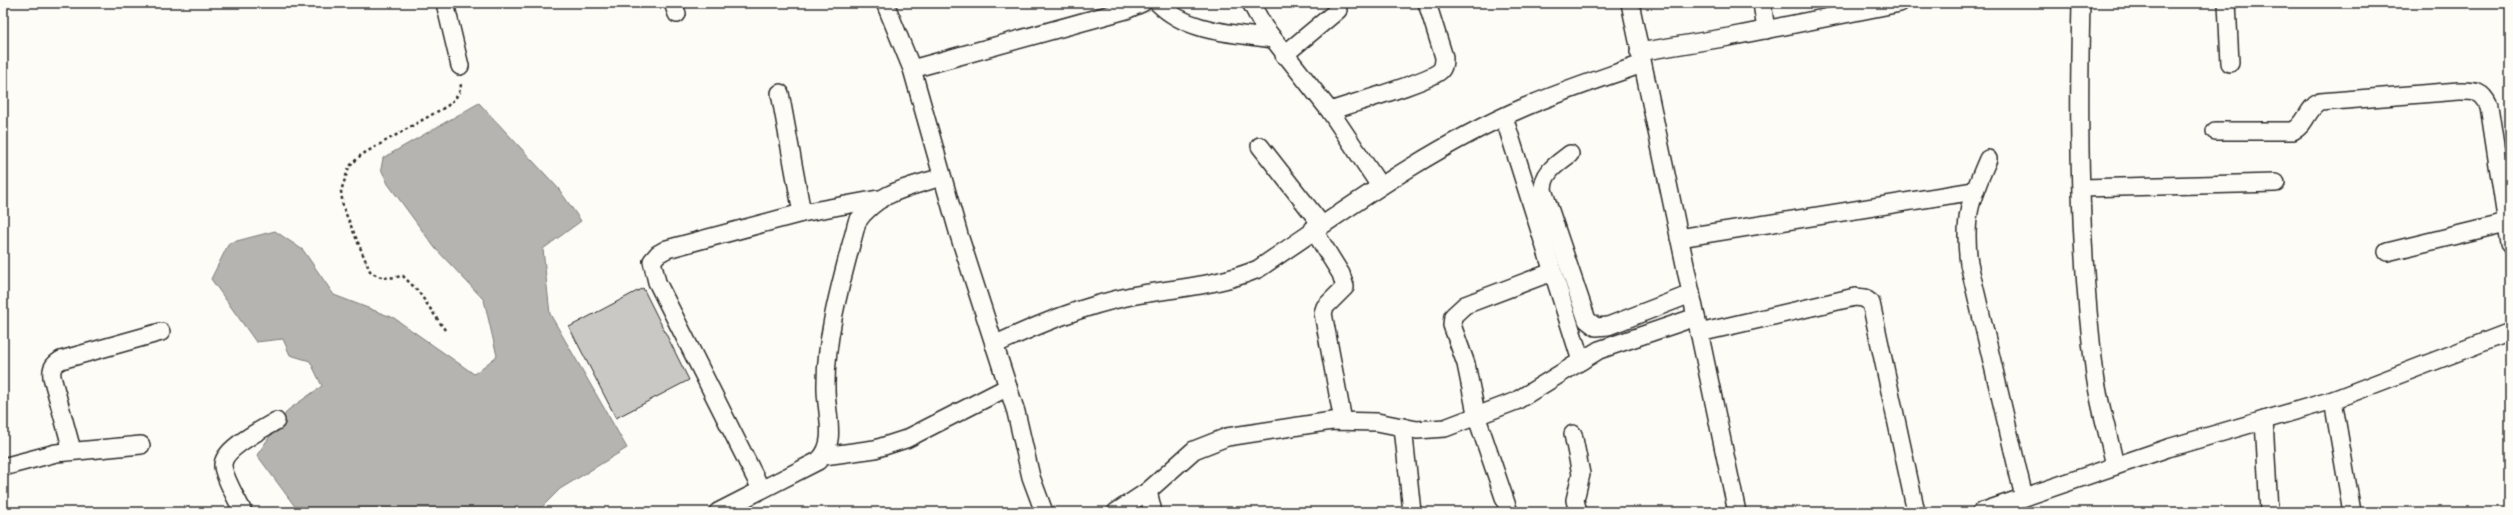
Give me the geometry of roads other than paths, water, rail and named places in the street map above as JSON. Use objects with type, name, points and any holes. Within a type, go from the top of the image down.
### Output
[{"type":"street","points":[[445,3],[460,66]]},
{"type":"street","points":[[886,3],[912,69],[942,177],[1008,387],[1031,477],[1044,512]]},
{"type":"street","points":[[912,69],[1126,10],[1142,3]]},
{"type":"street","points":[[1158,3],[1174,16],[1194,26],[1273,39]]},
{"type":"street","points":[[1251,3],[1273,39],[1330,111],[1380,186]]},
{"type":"street","points":[[1330,111],[1425,79],[1440,71],[1444,64],[1444,57],[1427,3]]},
{"type":"street","points":[[1630,3],[1737,512]]},
{"type":"street","points":[[1762,3],[1766,30]]},
{"type":"street","points":[[994,345],[1083,308],[1130,296],[1240,277],[1258,269],[1317,226],[1380,186],[1504,117],[1641,58],[1766,30],[1900,3]]},
{"type":"street","points":[[2081,3],[2078,106],[2086,292],[2096,376],[2115,466]]},
{"type":"street","points":[[2227,3],[2230,63]]},
{"type":"street","points":[[1284,54],[1338,10]]},
{"type":"street","points":[[2215,131],[2293,130],[2300,127],[2312,106],[2320,102],[2458,91],[2480,92],[2485,97],[2489,106],[2510,244]]},
{"type":"street","points":[[780,93],[802,214]]},
{"type":"street","points":[[1504,117],[1580,361]]},
{"type":"street","points":[[1260,146],[1317,226],[1341,274],[1345,286],[1324,308],[1323,313],[1343,421]]},
{"type":"street","points":[[1570,154],[1547,174],[1543,182],[1543,190],[1587,320],[1596,327],[1608,326],[1691,294]]},
{"type":"street","points":[[1988,159],[1969,205],[1965,228],[1969,264],[2024,497]]},
{"type":"street","points":[[761,489],[657,282],[652,261],[658,254],[667,249],[802,214],[878,199],[942,177]]},
{"type":"street","points":[[2082,188],[2276,183]]},
{"type":"street","points":[[1679,238],[1974,191]]},
{"type":"street","points":[[824,456],[830,433],[826,389],[834,313],[857,222],[866,209],[878,199]]},
{"type":"street","points":[[2387,252],[2506,223]]},
{"type":"street","points":[[1509,512],[1477,418],[1466,364],[1452,325],[1453,316],[1465,305],[1552,272]]},
{"type":"street","points":[[1116,512],[1148,491],[1178,462],[1194,450],[1227,437],[1343,421],[1377,422],[1417,430],[1445,428],[1477,418],[1516,401],[1599,350],[1625,340],[1697,325],[1855,297],[1864,298],[1871,303],[1916,512]]},
{"type":"street","points":[[72,450],[52,377],[51,370],[54,364],[60,360],[161,332]]},
{"type":"street","points":[[1981,512],[2115,466],[2333,400],[2510,332]]},
{"type":"street","points":[[718,512],[818,461],[824,456],[875,449],[906,439],[1008,387]]},
{"type":"street","points":[[2333,400],[2352,512]]},
{"type":"street","points":[[2264,420],[2269,512]]},
{"type":"street","points":[[243,512],[223,466],[225,457],[232,449],[276,421]]},
{"type":"street","points":[[1403,427],[1412,512]]},
{"type":"street","points":[[1573,434],[1580,474],[1575,500],[1578,512]]},
{"type":"street","points":[[3,467],[39,456],[72,450],[141,445]]},
{"type":"street","points":[[1148,491],[1154,512]]}]
